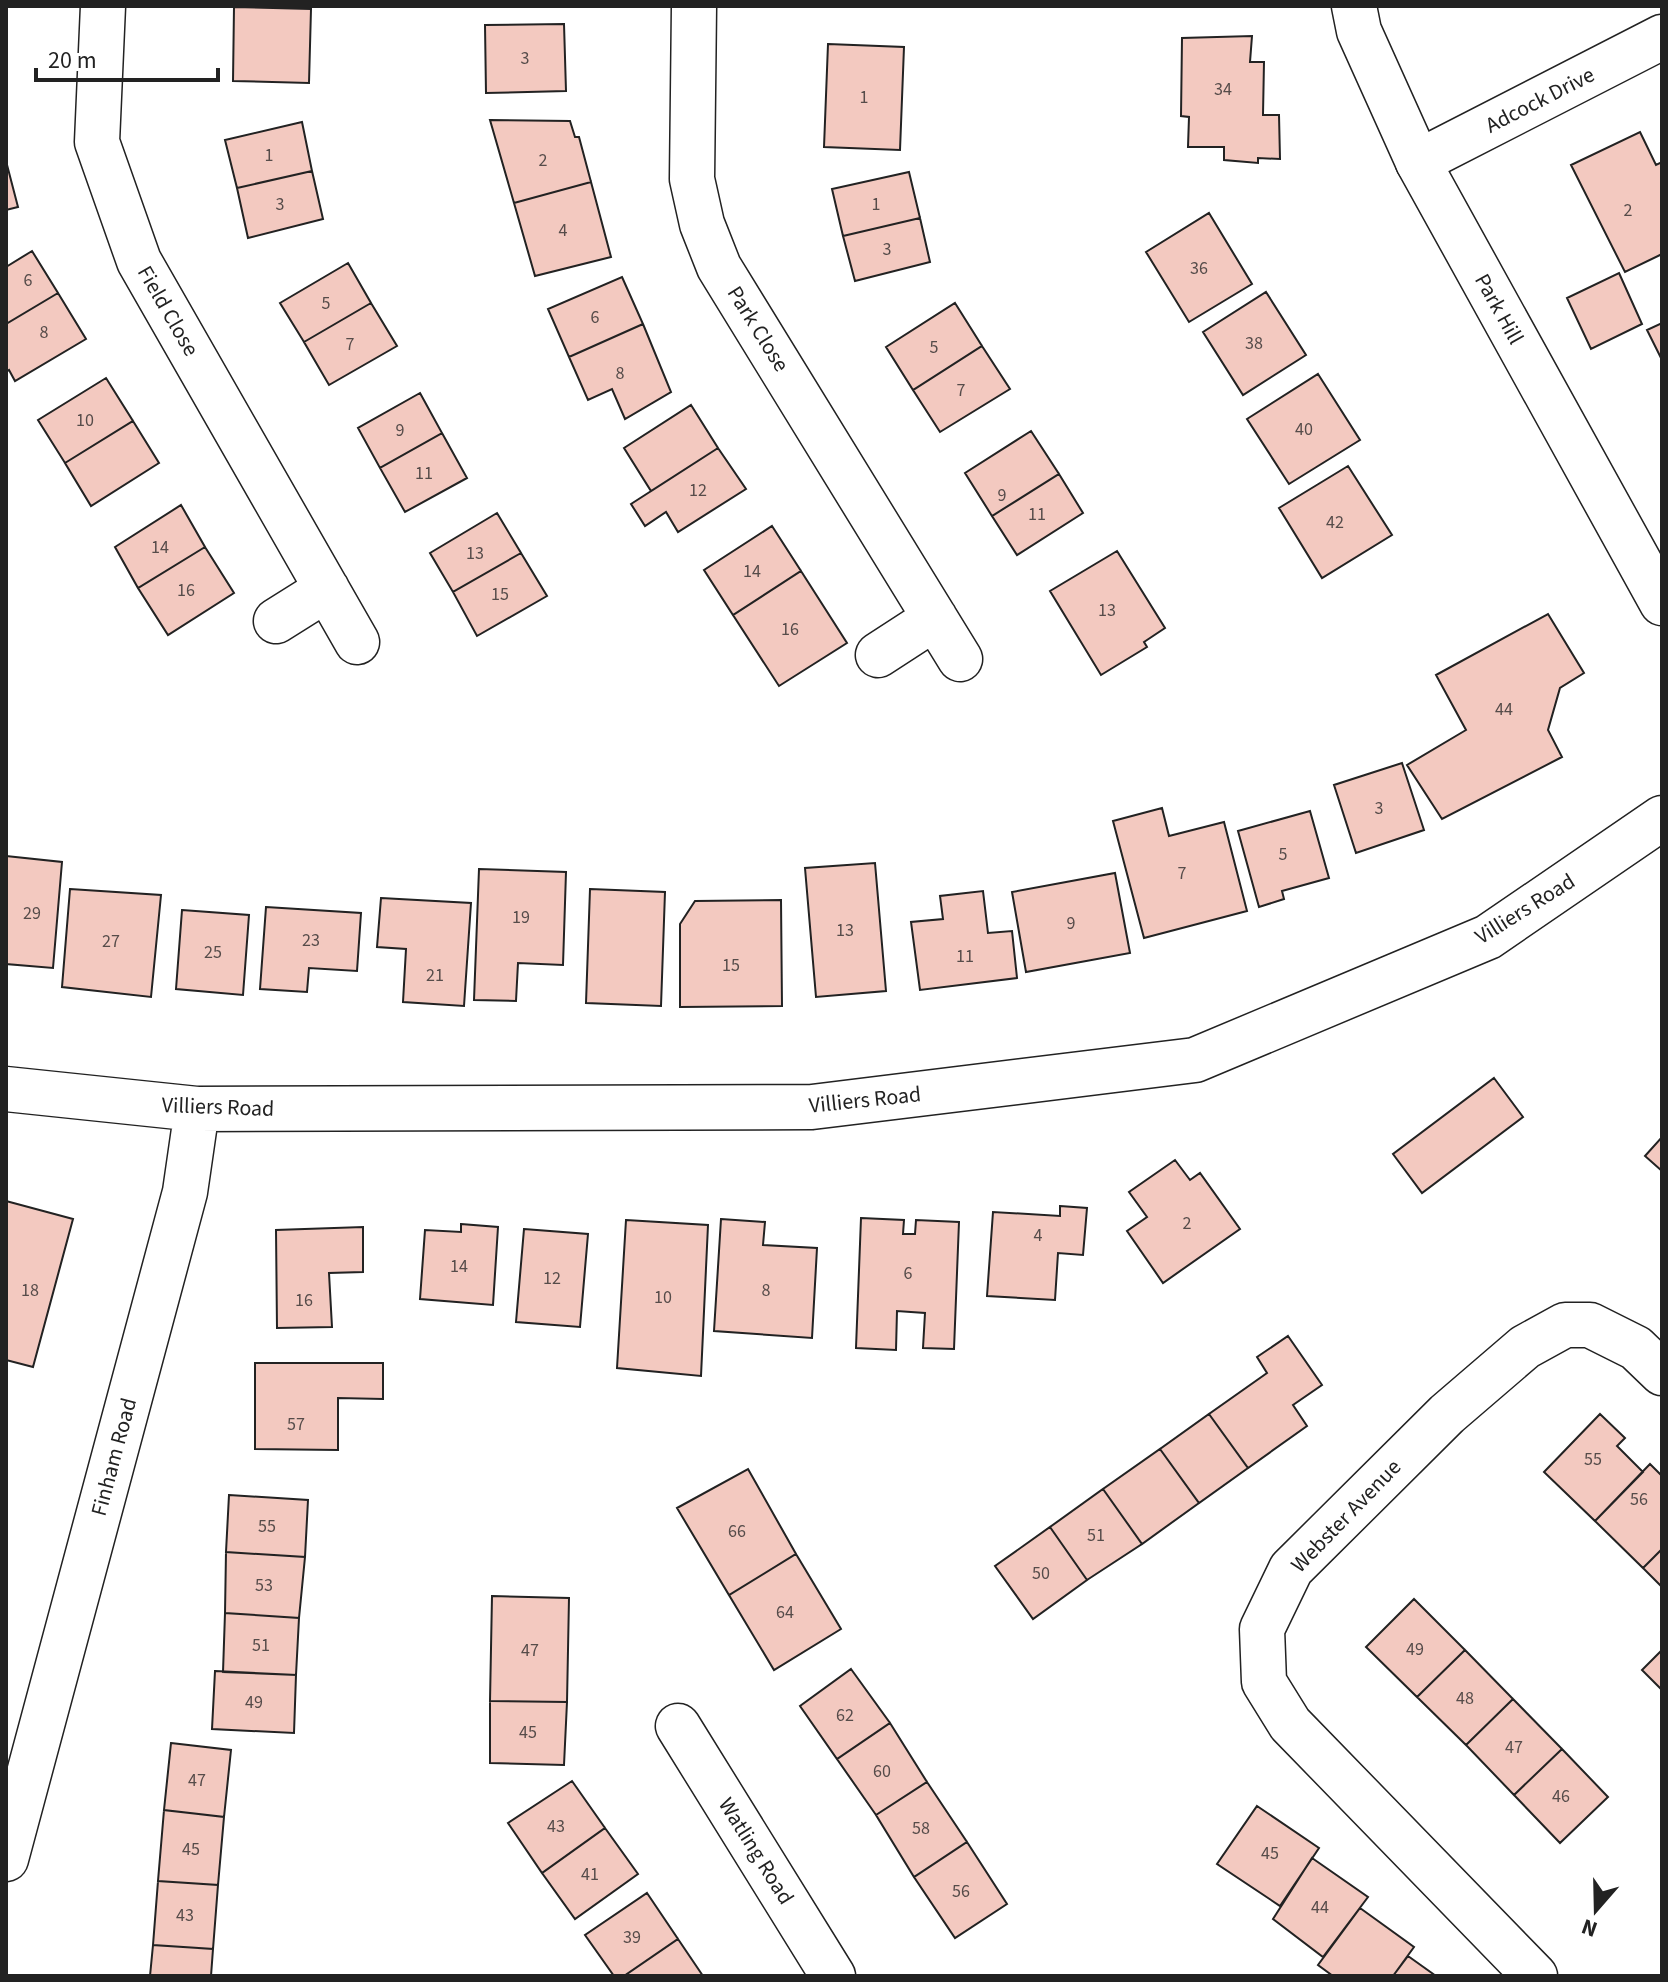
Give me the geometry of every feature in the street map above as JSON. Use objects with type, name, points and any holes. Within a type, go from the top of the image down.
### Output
[{"type":"street","name":"Field Close","points":[[103,6],[97,142],[139,261],[357,642]]},
{"type":"street","name":"Park Close","points":[[694,6],[692,179],[702,224],[719,267],[960,659]]},
{"type":"street","name":"Park Hill","points":[[1354,6],[1359,31],[1418,162],[1662,603]]},
{"type":"street","name":"Adcock Drive","points":[[1418,162],[1662,37]]},
{"type":"street","points":[[276,621],[327,589]]},
{"type":"street","points":[[878,655],[935,618]]},
{"type":"street","name":"Villiers Road","points":[[6,1089],[197,1109],[812,1107],[1195,1060],[1488,937],[1662,818]]},
{"type":"street","name":"Finham Road","points":[[6,1859],[14,1800],[185,1192],[197,1109]]},
{"type":"street","name":"Webster Avenue","points":[[1535,1976],[1290,1724],[1264,1682],[1262,1629],[1291,1569],[1447,1414],[1525,1347],[1565,1325],[1590,1325],[1636,1348],[1662,1373]]},
{"type":"street","name":"Watling Road","points":[[678,1726],[833,1976]]},
{"type":"building","points":[[234,7],[311,9],[309,83],[233,81]]},
{"type":"building","points":[[564,24],[566,91],[486,93],[485,25]]},
{"type":"building","points":[[1252,36],[1250,62],[1264,62],[1263,115],[1279,115],[1280,159],[1258,158],[1258,163],[1224,160],[1224,147],[1188,147],[1189,117],[1181,116],[1182,38]]},
{"type":"building","points":[[828,44],[904,47],[900,150],[824,147]]},
{"type":"building","points":[[490,120],[570,121],[575,137],[579,137],[591,182],[514,203]]},
{"type":"building","points":[[302,122],[312,171],[237,188],[225,140]]},
{"type":"building","points":[[1640,132],[1656,165],[1662,162],[1662,254],[1625,272],[1571,165]]},
{"type":"building","points":[[6,161],[18,207],[6,210]]},
{"type":"building","points":[[312,171],[323,219],[248,238],[237,188]]},
{"type":"building","points":[[909,172],[920,218],[843,236],[832,189]]},
{"type":"building","points":[[591,182],[611,257],[535,276],[514,203]]},
{"type":"building","points":[[1209,213],[1252,284],[1189,322],[1146,252]]},
{"type":"building","points":[[920,218],[930,262],[855,281],[843,236]]},
{"type":"building","points":[[32,251],[58,293],[6,324],[6,267]]},
{"type":"building","points":[[348,263],[371,303],[304,342],[280,303]]},
{"type":"building","points":[[1619,273],[1642,324],[1591,349],[1567,298]]},
{"type":"building","points":[[622,277],[643,324],[569,357],[548,309]]},
{"type":"building","points":[[1266,292],[1306,355],[1243,395],[1203,332]]},
{"type":"building","points":[[58,293],[86,339],[15,381],[9,370],[6,372],[6,324]]},
{"type":"building","points":[[371,303],[397,346],[329,385],[304,342]]},
{"type":"building","points":[[955,303],[982,346],[913,390],[886,347]]},
{"type":"building","points":[[1662,323],[1662,360],[1647,330]]},
{"type":"building","points":[[643,324],[671,392],[625,419],[612,389],[588,400],[569,357]]},
{"type":"building","points":[[982,346],[1010,389],[940,432],[913,390]]},
{"type":"building","points":[[1318,374],[1360,440],[1289,484],[1247,419]]},
{"type":"building","points":[[106,378],[133,421],[65,463],[38,420]]},
{"type":"building","points":[[420,393],[442,433],[380,468],[358,428]]},
{"type":"building","points":[[691,405],[718,448],[651,491],[624,448]]},
{"type":"building","points":[[133,421],[159,463],[91,506],[65,463]]},
{"type":"building","points":[[1031,431],[1059,474],[992,516],[965,473]]},
{"type":"building","points":[[442,433],[467,478],[405,512],[380,468]]},
{"type":"building","points":[[718,448],[746,489],[678,532],[666,512],[645,526],[631,504]]},
{"type":"building","points":[[1348,466],[1392,535],[1322,578],[1279,508]]},
{"type":"building","points":[[1059,474],[1083,513],[1017,555],[992,516]]},
{"type":"building","points":[[181,505],[205,547],[138,588],[115,547]]},
{"type":"building","points":[[497,513],[521,553],[453,592],[430,553]]},
{"type":"building","points":[[772,526],[801,571],[733,615],[704,570]]},
{"type":"building","points":[[205,547],[234,593],[168,635],[138,588]]},
{"type":"building","points":[[1117,551],[1165,628],[1144,642],[1147,647],[1101,675],[1050,591]]},
{"type":"building","points":[[521,553],[547,596],[477,636],[453,592]]},
{"type":"building","points":[[801,571],[847,643],[779,686],[733,615]]},
{"type":"building","points":[[1548,614],[1584,673],[1560,688],[1548,730],[1562,757],[1442,819],[1407,765],[1466,730],[1436,675]]},
{"type":"building","points":[[1402,763],[1424,830],[1356,853],[1334,785]]},
{"type":"building","points":[[1162,808],[1169,836],[1224,822],[1247,911],[1144,938],[1113,821]]},
{"type":"building","points":[[1310,811],[1329,878],[1282,891],[1284,899],[1259,907],[1238,831]]},
{"type":"building","points":[[6,856],[62,862],[53,968],[6,964]]},
{"type":"building","points":[[875,863],[886,991],[816,997],[805,868]]},
{"type":"building","points":[[479,869],[566,872],[563,965],[518,963],[516,1001],[474,1000]]},
{"type":"building","points":[[1115,873],[1130,953],[1026,972],[1012,892]]},
{"type":"building","points":[[70,889],[161,895],[151,997],[62,987]]},
{"type":"building","points":[[590,889],[665,892],[661,1006],[586,1003]]},
{"type":"building","points":[[983,891],[988,933],[1012,931],[1017,978],[920,990],[911,922],[943,919],[940,896]]},
{"type":"building","points":[[381,898],[471,903],[464,1006],[403,1002],[406,949],[377,947]]},
{"type":"building","points":[[781,900],[782,1006],[680,1007],[680,924],[695,901]]},
{"type":"building","points":[[266,907],[361,913],[357,971],[309,968],[307,992],[260,989]]},
{"type":"building","points":[[182,910],[249,915],[243,995],[176,989]]},
{"type":"building","points":[[1494,1078],[1523,1117],[1422,1193],[1393,1154]]},
{"type":"building","points":[[1662,1137],[1662,1171],[1645,1156]]},
{"type":"building","points":[[1175,1160],[1190,1180],[1200,1173],[1240,1229],[1163,1283],[1127,1231],[1147,1217],[1129,1192]]},
{"type":"building","points":[[6,1201],[73,1219],[33,1367],[6,1360]]},
{"type":"building","points":[[1060,1206],[1087,1208],[1083,1255],[1058,1253],[1055,1300],[987,1296],[993,1212],[1060,1216]]},
{"type":"building","points":[[861,1218],[904,1220],[903,1234],[915,1234],[916,1220],[959,1222],[954,1349],[923,1348],[925,1313],[897,1311],[896,1350],[856,1348]]},
{"type":"building","points":[[721,1219],[765,1222],[763,1245],[817,1248],[812,1338],[714,1331]]},
{"type":"building","points":[[626,1220],[708,1225],[701,1376],[617,1368]]},
{"type":"building","points":[[461,1224],[498,1227],[493,1305],[420,1299],[425,1230],[461,1232]]},
{"type":"building","points":[[363,1227],[363,1272],[329,1273],[332,1327],[277,1328],[276,1230]]},
{"type":"building","points":[[524,1229],[588,1234],[580,1327],[516,1322]]},
{"type":"building","points":[[1288,1336],[1322,1385],[1293,1405],[1307,1426],[1248,1468],[1209,1414],[1267,1373],[1257,1357]]},
{"type":"building","points":[[255,1363],[383,1363],[383,1399],[338,1398],[338,1450],[255,1449]]},
{"type":"building","points":[[1209,1414],[1248,1468],[1199,1503],[1160,1449]]},
{"type":"building","points":[[1600,1414],[1625,1438],[1617,1446],[1643,1472],[1595,1521],[1544,1472]]},
{"type":"building","points":[[1160,1449],[1199,1503],[1142,1544],[1103,1489]]},
{"type":"building","points":[[1650,1464],[1662,1476],[1662,1549],[1643,1568],[1595,1521]]},
{"type":"building","points":[[748,1469],[796,1554],[729,1595],[677,1508]]},
{"type":"building","points":[[1103,1489],[1142,1544],[1087,1580],[1050,1527]]},
{"type":"building","points":[[229,1495],[308,1500],[305,1557],[226,1552]]},
{"type":"building","points":[[1050,1527],[1087,1580],[1033,1619],[995,1566]]},
{"type":"building","points":[[1662,1549],[1662,1587],[1643,1568]]},
{"type":"building","points":[[226,1552],[305,1557],[299,1618],[225,1613]]},
{"type":"building","points":[[796,1554],[841,1629],[774,1670],[729,1595]]},
{"type":"building","points":[[492,1596],[569,1598],[567,1702],[490,1701]]},
{"type":"building","points":[[1414,1599],[1465,1650],[1417,1697],[1366,1647]]},
{"type":"building","points":[[225,1613],[299,1618],[296,1675],[223,1672]]},
{"type":"building","points":[[1465,1650],[1513,1699],[1466,1745],[1417,1697]]},
{"type":"building","points":[[1662,1650],[1662,1690],[1642,1670]]},
{"type":"building","points":[[851,1669],[890,1723],[837,1759],[800,1706]]},
{"type":"building","points":[[215,1671],[296,1675],[294,1733],[212,1729]]},
{"type":"building","points":[[1513,1699],[1562,1749],[1514,1795],[1466,1745]]},
{"type":"building","points":[[490,1701],[567,1702],[564,1765],[490,1763]]},
{"type":"building","points":[[890,1723],[927,1782],[876,1815],[837,1759]]},
{"type":"building","points":[[171,1743],[231,1750],[224,1817],[164,1810]]},
{"type":"building","points":[[1562,1749],[1608,1797],[1560,1843],[1514,1795]]},
{"type":"building","points":[[572,1781],[605,1828],[542,1873],[508,1823]]},
{"type":"building","points":[[927,1782],[967,1842],[914,1877],[876,1815]]},
{"type":"building","points":[[1257,1806],[1319,1848],[1280,1906],[1217,1864]]},
{"type":"building","points":[[164,1810],[224,1817],[218,1885],[158,1881]]},
{"type":"building","points":[[605,1828],[638,1874],[575,1919],[542,1873]]},
{"type":"building","points":[[967,1842],[1007,1904],[955,1938],[914,1877]]},
{"type":"building","points":[[1312,1858],[1368,1897],[1323,1957],[1273,1919]]},
{"type":"building","points":[[158,1881],[218,1885],[213,1949],[153,1945]]},
{"type":"building","points":[[647,1893],[678,1939],[624,1976],[614,1976],[585,1935]]},
{"type":"building","points":[[1360,1908],[1414,1947],[1393,1976],[1333,1976],[1318,1965]]},
{"type":"building","points":[[678,1939],[703,1976],[624,1976]]},
{"type":"building","points":[[153,1945],[213,1949],[211,1976],[150,1976]]},
{"type":"building","points":[[1408,1956],[1436,1976],[1393,1976]]}]
